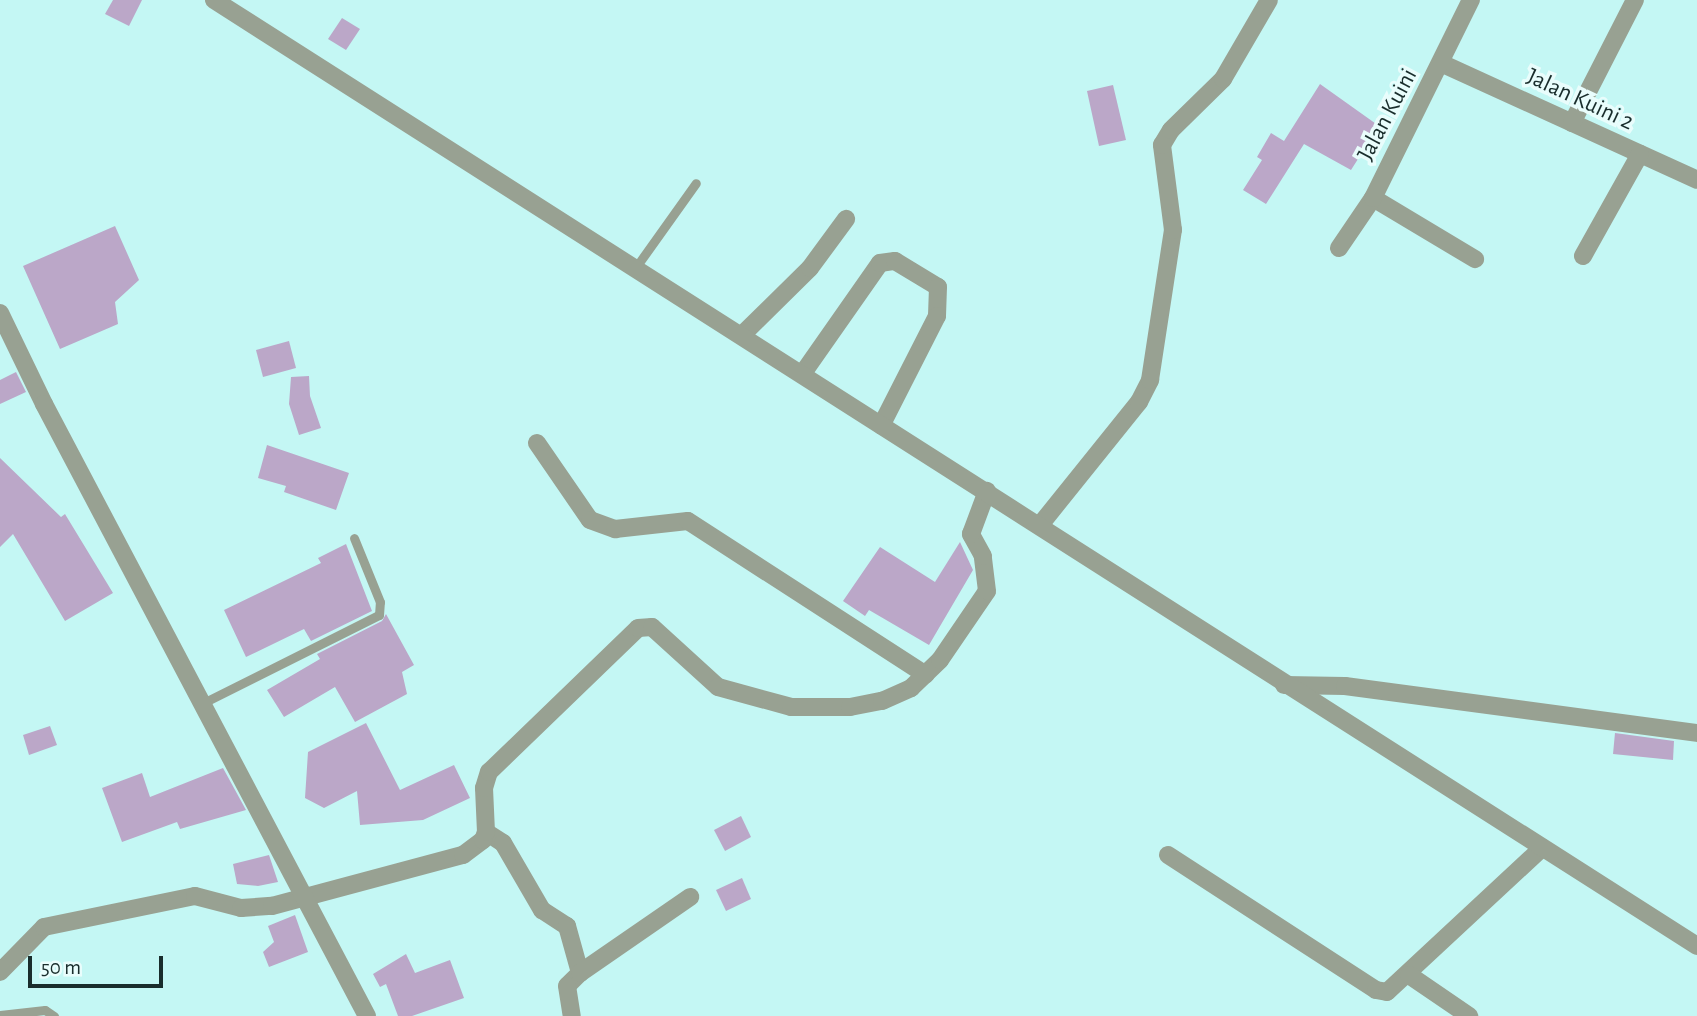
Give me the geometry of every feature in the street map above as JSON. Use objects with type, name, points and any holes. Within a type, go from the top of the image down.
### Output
[{"type":"street","points":[[214,0],[803,373],[1284,685],[1697,946]]},
{"type":"street","points":[[1040,525],[1139,402],[1150,380],[1173,230],[1165,137],[1223,79],[1269,0]]},
{"type":"street","name":"Jalan Kuini","points":[[1339,248],[1373,198],[1443,64],[1471,0]]},
{"type":"street","points":[[1572,123],[1635,0]]},
{"type":"street","name":"Jalan Kuini 2","points":[[1443,64],[1697,180]]},
{"type":"street","points":[[1583,256],[1640,154]]},
{"type":"street","points":[[1373,198],[1475,259]]},
{"type":"street","points":[[741,335],[810,268],[846,219]]},
{"type":"street","points":[[803,373],[880,263],[895,261],[937,287],[937,316],[881,426]]},
{"type":"street","points":[[0,313],[201,704],[367,1016]]},
{"type":"street","points":[[537,443],[590,520],[615,529],[688,521],[698,525],[926,675]]},
{"type":"street","points":[[0,972],[44,927],[195,896],[257,908],[463,855],[483,841],[486,832],[484,788],[489,772],[638,628],[652,627],[718,687],[791,707],[829,709],[882,701],[926,675],[987,591],[983,556],[971,534],[987,491]]},
{"type":"street","points":[[1284,685],[1345,686],[1697,733]]},
{"type":"street","points":[[486,832],[503,843],[542,910],[564,922],[580,973]]},
{"type":"street","points":[[1168,855],[1376,990],[1387,992],[1409,975],[1542,848]]},
{"type":"street","points":[[572,1016],[567,986],[580,973],[690,897]]},
{"type":"street","points":[[1409,975],[1469,1016]]},
{"type":"lane","points":[[636,267],[696,183]]},
{"type":"lane","points":[[201,704],[379,615],[380,602],[354,538]]},
{"type":"lane","points":[[0,1015],[45,1010],[54,1016]]},
{"type":"building","points":[[113,0],[142,0],[129,26],[105,14]]},
{"type":"building","points":[[342,18],[360,29],[346,50],[328,39]]},
{"type":"building","points":[[1320,84],[1379,126],[1351,170],[1304,144],[1266,204],[1243,190],[1262,160],[1257,157],[1271,133],[1284,141]]},
{"type":"building","points":[[1113,85],[1126,140],[1099,146],[1087,91]]},
{"type":"building","points":[[115,226],[139,280],[115,302],[118,324],[60,349],[23,266]]},
{"type":"building","points":[[289,341],[296,368],[263,377],[256,350]]},
{"type":"building","points":[[16,372],[26,392],[0,404],[0,380]]},
{"type":"building","points":[[309,376],[310,396],[321,428],[299,435],[289,404],[291,377]]},
{"type":"building","points":[[267,445],[349,473],[336,510],[284,492],[286,486],[258,478]]},
{"type":"building","points":[[0,458],[61,517],[65,514],[113,593],[65,621],[13,534],[0,547]]},
{"type":"building","points":[[960,542],[973,570],[929,645],[869,610],[865,616],[843,601],[880,547],[935,582]]},
{"type":"building","points":[[346,544],[372,611],[311,641],[304,629],[246,657],[224,610],[321,563],[318,558]]},
{"type":"building","points":[[386,614],[414,665],[402,672],[407,694],[355,722],[335,687],[284,717],[267,690],[320,659],[317,654],[382,621]]},
{"type":"building","points":[[366,723],[400,790],[454,765],[470,798],[423,820],[360,825],[357,791],[324,808],[305,798],[308,752]]},
{"type":"building","points":[[50,726],[57,745],[29,755],[23,735]]},
{"type":"building","points":[[1615,733],[1674,741],[1673,760],[1613,754]]},
{"type":"building","points":[[223,768],[246,810],[180,829],[177,822],[122,842],[102,788],[142,773],[150,797]]},
{"type":"building","points":[[741,816],[751,837],[725,851],[714,830]]},
{"type":"building","points":[[269,855],[278,882],[258,886],[237,884],[233,864]]},
{"type":"building","points":[[742,878],[751,899],[726,911],[716,890]]},
{"type":"building","points":[[295,915],[308,952],[269,967],[263,952],[274,942],[268,926]]},
{"type":"building","points":[[406,954],[415,973],[450,960],[464,998],[412,1016],[398,1016],[386,984],[380,987],[373,974]]}]
